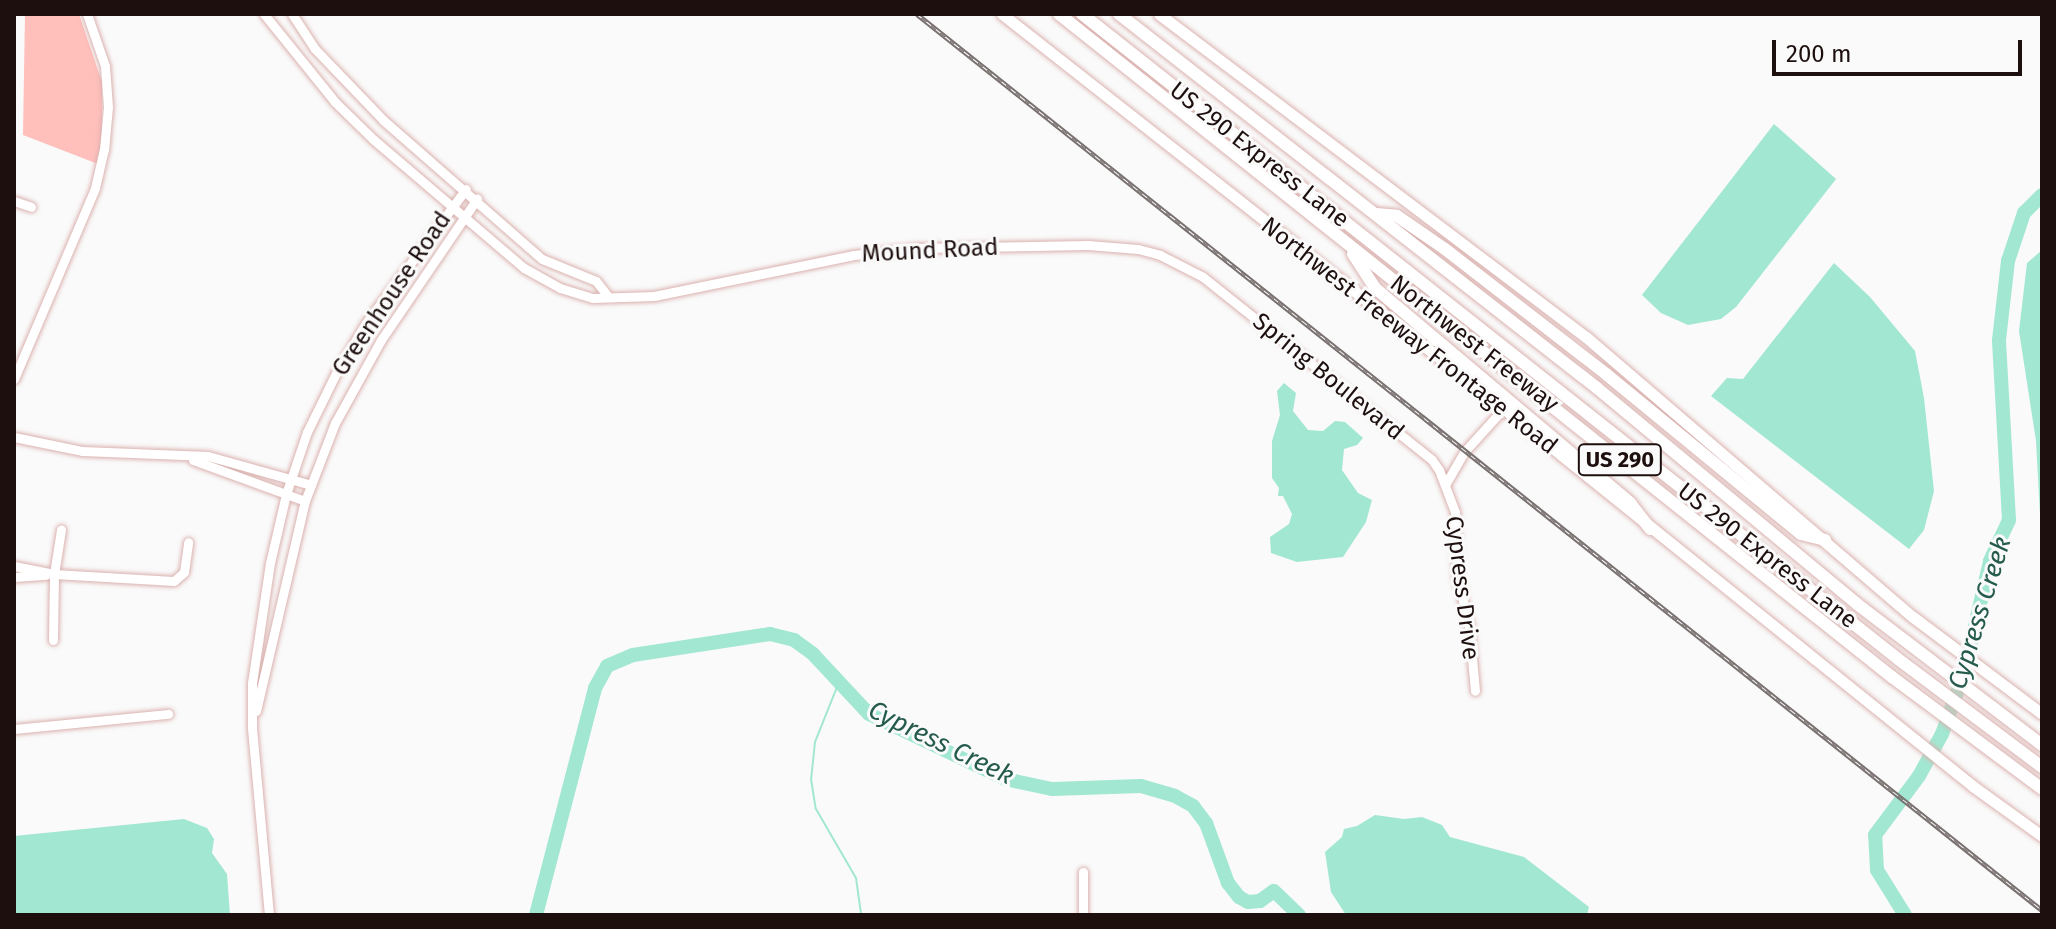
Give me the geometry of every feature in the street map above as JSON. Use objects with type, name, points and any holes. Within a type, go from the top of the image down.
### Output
[{"type":"highway","name":"Northwest Freeway","points":[[1059,14],[1892,677],[2042,789]]},
{"type":"highway","name":"US 290 Express Lane","points":[[1082,14],[1898,659],[2042,767]]},
{"type":"highway","name":"Northwest Freeway","points":[[1119,14],[1609,398],[1906,642],[2042,745]]},
{"type":"highway","points":[[1375,214],[1397,216],[1445,249],[1606,374],[1801,534],[1825,540]]},
{"type":"highway","points":[[1347,245],[1375,288],[1630,503],[1650,529]]},
{"type":"main road","name":"Northwest Freeway Frontage Road","points":[[1002,14],[1503,409],[1974,787],[2042,836]]},
{"type":"main road","points":[[1159,14],[1586,337],[1913,617],[2042,714]]},
{"type":"street","points":[[14,377],[95,188],[104,150],[108,107],[105,66],[87,14]]},
{"type":"street","name":"Mound Road","points":[[264,14],[335,102],[465,218],[524,268],[593,298],[607,295],[654,296],[854,255],[919,248],[1088,245],[1138,249],[1160,255],[1203,277]]},
{"type":"street","points":[[292,14],[315,49],[362,101],[466,189],[542,259],[596,281],[607,295]]},
{"type":"street","name":"Greenhouse Road","points":[[269,915],[252,727],[259,629],[286,494],[307,432],[337,371],[366,323],[466,189]]},
{"type":"street","name":"Greenhouse Road","points":[[252,727],[305,501],[335,423],[381,340],[477,199]]},
{"type":"street","points":[[14,201],[31,207]]},
{"type":"street","name":"Spring Boulevard","points":[[1203,277],[1432,460],[1445,485]]},
{"type":"street","points":[[1445,485],[1465,451],[1503,409]]},
{"type":"street","points":[[14,437],[82,451],[208,456],[311,485]]},
{"type":"street","points":[[186,457],[305,501]]},
{"type":"street","name":"Cypress Drive","points":[[1445,485],[1455,512],[1457,576],[1469,626],[1475,691]]},
{"type":"street","points":[[53,640],[54,574],[61,530]]},
{"type":"street","points":[[14,577],[54,574],[174,581],[184,572],[188,542]]},
{"type":"street","points":[[14,566],[54,574]]},
{"type":"street","points":[[14,729],[168,714]]},
{"type":"street","points":[[1083,872],[1083,915]]},
{"type":"shaded area","points":[[25,14],[79,14],[102,82],[102,132],[98,164],[23,135]]},
{"type":"shaded area","points":[[1774,124],[1836,179],[1736,307],[1721,319],[1688,325],[1661,313],[1642,295]]},
{"type":"shaded area","points":[[2042,250],[2042,551],[2036,441],[2019,331],[2027,263]]},
{"type":"shaded area","points":[[1834,263],[1870,297],[1915,351],[1924,398],[1934,491],[1924,530],[1909,549],[1711,396],[1727,378],[1743,379]]},
{"type":"shaded area","points":[[1284,383],[1296,393],[1293,411],[1308,430],[1323,431],[1335,421],[1345,422],[1363,438],[1357,445],[1344,449],[1342,470],[1358,493],[1372,500],[1366,522],[1343,557],[1297,562],[1271,553],[1270,537],[1289,524],[1292,514],[1283,496],[1278,496],[1279,488],[1272,478],[1272,441],[1280,415],[1277,391]]},
{"type":"shaded area","points":[[1375,815],[1404,819],[1422,817],[1442,825],[1450,837],[1524,857],[1589,907],[1587,915],[1346,915],[1331,892],[1325,852],[1342,837],[1344,829],[1357,826]]},
{"type":"shaded area","points":[[184,819],[207,828],[214,839],[212,853],[227,874],[230,915],[14,915],[14,836]]},
{"type":"waterway","name":"Cypress Creek","points":[[1905,915],[1877,870],[1875,835],[1919,776],[1942,734],[1964,673],[1990,561],[2009,520],[1999,340],[2008,261],[2024,213],[2042,195]]},
{"type":"waterway","name":"Cypress Creek","points":[[536,915],[595,688],[607,666],[633,655],[770,634],[794,640],[813,654],[869,714],[1005,779],[1052,789],[1141,786],[1175,796],[1193,806],[1206,823],[1228,883],[1239,897],[1248,902],[1260,901],[1274,891],[1299,915]]},
{"type":"waterway","points":[[839,682],[815,742],[811,779],[816,809],[856,878],[861,915]]},
{"type":"railway","points":[[917,14],[2042,910]]}]
